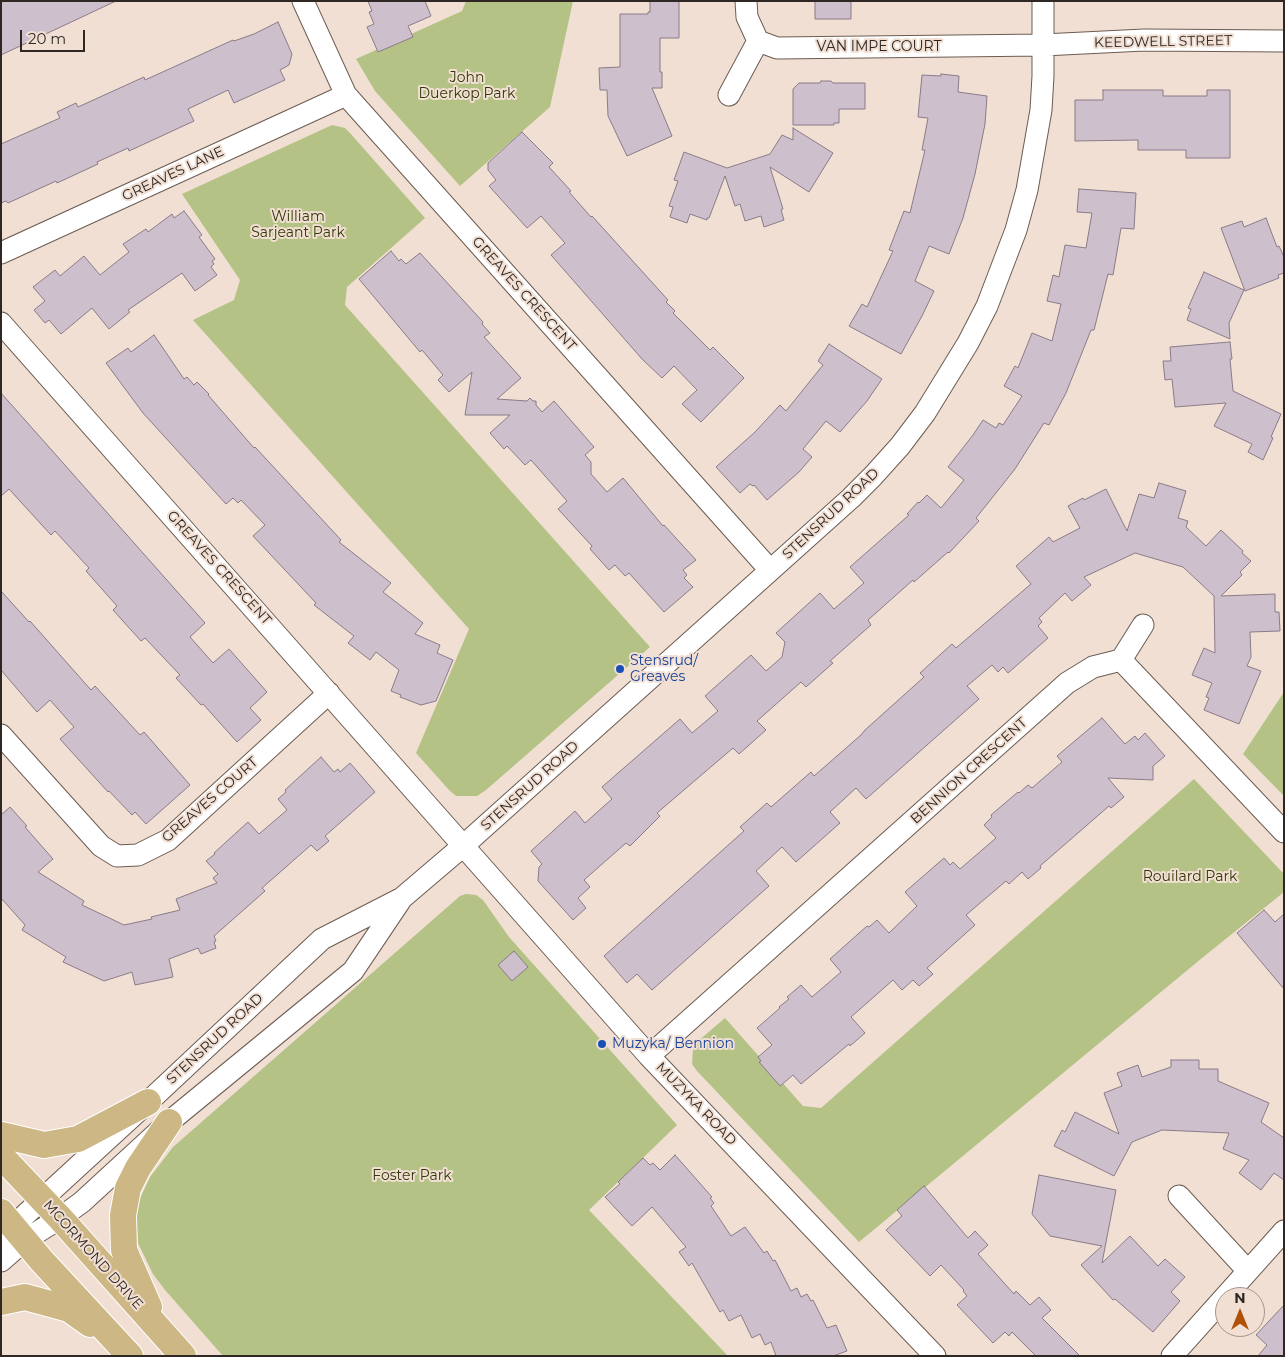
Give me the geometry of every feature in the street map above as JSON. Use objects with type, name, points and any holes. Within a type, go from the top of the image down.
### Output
[{"type":"main road","points":[[1,1135],[44,1145],[78,1139],[148,1102]]},
{"type":"main road","points":[[158,1329],[124,1250],[123,1215],[128,1188],[138,1168],[169,1122]]},
{"type":"main road","name":"MCORMOND DRIVE","points":[[1,1156],[60,1218],[182,1356]]},
{"type":"main road","points":[[10,1229],[129,1355]]},
{"type":"main road","points":[[1,1302],[24,1297],[69,1309],[129,1355]]},
{"type":"street","name":"GREAVES CRESCENT","points":[[303,1],[346,95],[770,570]]},
{"type":"street","points":[[729,95],[758,41],[746,17],[746,1]]},
{"type":"street","name":"STENSRUD ROAD","points":[[10,1229],[322,939],[402,898],[464,846],[851,498],[884,464],[925,413],[948,379],[987,306],[1016,230],[1027,190],[1041,110],[1043,1]]},
{"type":"street","name":"KEEDWELL STREET","points":[[1043,46],[1144,40],[1284,41]]},
{"type":"street","name":"VAN IMPE COURT","points":[[758,41],[777,48],[1043,46]]},
{"type":"street","name":"GREAVES LANE","points":[[1,253],[346,95]]},
{"type":"street","name":"GREAVES CRESCENT","points":[[1,323],[436,814]]},
{"type":"street","points":[[1144,625],[1121,660],[1284,832]]},
{"type":"street","name":"BENNION CRESCENT","points":[[649,1056],[1067,683],[1093,667],[1121,660]]},
{"type":"street","name":"GREAVES COURT","points":[[1,734],[101,846],[117,856],[138,855],[168,840],[329,693]]},
{"type":"street","name":"MUZYKA ROAD","points":[[436,814],[649,1056],[935,1356]]},
{"type":"street","name":"STENSRUD ROAD","points":[[10,1229],[60,1218],[82,1202],[169,1122],[353,971],[402,898]]},
{"type":"street","points":[[1179,1196],[1248,1271]]},
{"type":"street","points":[[1,1262],[10,1229]]},
{"type":"street","points":[[1172,1356],[1284,1231]]},
{"type":"green space","name":"John Duerkop Park","points":[[466,1],[573,1],[550,107],[460,186],[375,91],[356,59],[462,11]]},
{"type":"green space","name":"William Sarjeant Park","points":[[332,125],[345,128],[350,133],[425,218],[347,287],[345,305],[650,647],[477,796],[456,796],[416,753],[469,629],[193,320],[234,300],[240,280],[182,194]]},
{"type":"green space","points":[[1284,692],[1284,796],[1243,754]]},
{"type":"green space","name":"Rouilard Park","points":[[1194,779],[1284,874],[1284,892],[859,1242],[692,1064],[693,1049],[697,1042],[725,1018],[803,1106],[821,1108]]},
{"type":"green space","name":"Foster Park","points":[[466,894],[476,895],[483,900],[509,937],[677,1125],[589,1210],[728,1356],[223,1356],[153,1274],[138,1243],[135,1209],[150,1177],[173,1147],[460,896]]},
{"type":"building","points":[[1,1],[116,1],[1,55]]},
{"type":"building","points":[[368,1],[425,1],[431,16],[408,26],[413,37],[378,52],[367,27],[374,24],[369,12],[372,11]]},
{"type":"building","points":[[650,1],[679,1],[679,38],[660,38],[662,88],[652,88],[672,136],[627,156],[608,116],[607,90],[600,90],[599,68],[620,67],[620,14],[648,14],[650,12]]},
{"type":"building","points":[[815,1],[851,1],[851,19],[815,19]]},
{"type":"building","points":[[278,22],[292,54],[289,65],[280,70],[285,80],[234,103],[228,90],[188,109],[194,121],[129,151],[128,148],[97,162],[98,164],[57,183],[56,181],[8,203],[6,201],[1,203],[1,144],[60,118],[57,112],[76,103],[78,107],[144,77],[145,80]]},
{"type":"building","points":[[941,74],[959,76],[958,92],[987,96],[985,124],[975,174],[963,218],[949,254],[929,246],[915,281],[934,291],[901,354],[849,326],[862,304],[867,307],[893,251],[889,250],[904,211],[910,213],[925,150],[922,150],[928,118],[918,117],[922,75],[941,76]]},
{"type":"building","points":[[821,81],[865,83],[865,109],[839,109],[839,123],[834,123],[834,125],[793,125],[793,89],[799,83],[820,83]]},
{"type":"building","points":[[1103,90],[1163,90],[1163,96],[1207,96],[1207,90],[1230,90],[1230,158],[1186,158],[1186,150],[1138,150],[1138,140],[1075,141],[1075,100],[1103,100]]},
{"type":"building","points":[[793,128],[833,153],[809,192],[770,167],[783,209],[781,210],[784,220],[764,227],[761,216],[745,221],[740,204],[735,206],[725,176],[707,220],[690,214],[687,223],[670,217],[673,207],[669,206],[678,181],[674,180],[684,152],[727,168],[770,154],[782,135],[793,140]]},
{"type":"building","points":[[522,132],[553,163],[549,167],[571,191],[569,192],[668,300],[666,302],[675,311],[673,313],[710,350],[713,347],[744,378],[701,422],[682,404],[697,390],[674,366],[662,378],[642,359],[551,255],[565,243],[541,216],[527,228],[489,186],[496,180],[488,170],[488,163]]},
{"type":"building","points":[[1079,189],[1136,193],[1134,229],[1121,228],[1113,275],[1108,274],[1094,330],[1091,330],[1066,393],[1049,425],[1044,423],[1015,469],[976,518],[979,521],[949,553],[914,582],[913,580],[868,620],[871,625],[830,661],[833,663],[806,687],[801,682],[757,721],[766,730],[739,754],[733,748],[657,813],[660,816],[630,846],[626,843],[584,880],[590,887],[578,898],[586,908],[573,920],[538,881],[539,867],[542,864],[531,851],[575,811],[585,823],[612,799],[602,787],[680,719],[692,733],[718,711],[705,696],[751,655],[766,671],[782,657],[785,642],[776,633],[820,593],[834,609],[864,583],[850,567],[909,515],[907,514],[918,502],[927,495],[941,508],[964,480],[948,467],[983,420],[996,428],[999,423],[1003,425],[1022,396],[1004,386],[1015,366],[1018,368],[1032,333],[1052,341],[1061,304],[1047,301],[1053,275],[1059,277],[1065,245],[1086,248],[1092,213],[1077,212]]},
{"type":"building","points":[[184,211],[202,235],[199,237],[215,259],[212,261],[214,264],[211,267],[217,275],[195,291],[182,273],[128,310],[130,312],[109,329],[92,308],[61,334],[49,320],[45,323],[34,310],[45,301],[33,287],[55,270],[60,276],[84,256],[100,275],[129,252],[123,244],[146,229],[148,232],[172,214],[174,218]]},
{"type":"building","points":[[1266,218],[1277,247],[1279,246],[1284,257],[1284,273],[1278,275],[1279,278],[1245,291],[1221,228],[1242,221],[1244,227]]},
{"type":"building","points":[[391,251],[399,261],[401,259],[406,264],[420,253],[483,322],[482,324],[490,333],[484,337],[521,378],[497,399],[527,401],[530,398],[536,401],[536,405],[542,412],[554,401],[594,447],[585,455],[591,462],[591,474],[607,492],[623,478],[663,526],[696,560],[683,570],[687,575],[684,578],[693,587],[664,612],[629,573],[625,576],[615,565],[609,570],[590,549],[592,546],[558,509],[567,501],[531,460],[525,465],[507,446],[504,449],[490,433],[510,415],[465,415],[472,372],[449,392],[438,380],[443,375],[422,350],[420,352],[359,279]]},
{"type":"building","points":[[1204,272],[1244,290],[1229,323],[1230,339],[1187,320],[1191,309],[1188,308]]},
{"type":"building","points":[[154,335],[184,379],[187,377],[194,385],[197,382],[209,394],[254,448],[341,540],[339,542],[391,583],[383,592],[423,623],[415,634],[440,645],[437,653],[453,660],[436,701],[421,705],[400,697],[401,695],[391,691],[399,670],[376,652],[370,660],[348,643],[354,636],[314,605],[316,603],[253,536],[265,525],[241,500],[238,503],[233,498],[226,504],[143,413],[106,363],[128,348],[131,352]]},
{"type":"building","points":[[1230,342],[1233,391],[1281,414],[1263,460],[1248,452],[1252,444],[1214,426],[1226,403],[1175,407],[1172,379],[1165,380],[1163,361],[1171,361],[1170,347]]},
{"type":"building","points":[[829,344],[882,379],[867,401],[840,432],[826,421],[803,449],[812,457],[799,472],[767,500],[754,485],[750,484],[740,493],[716,467],[755,432],[780,405],[786,411],[823,365],[818,361]]},
{"type":"building","points":[[1,393],[205,623],[190,637],[213,663],[229,649],[267,692],[250,708],[261,720],[237,742],[203,704],[201,705],[176,678],[180,675],[145,638],[141,641],[113,610],[117,606],[86,571],[89,568],[55,531],[51,535],[9,489],[1,496]]},
{"type":"building","points":[[1159,483],[1186,491],[1178,518],[1188,521],[1186,527],[1206,546],[1221,530],[1251,561],[1240,572],[1242,575],[1221,596],[1275,594],[1275,612],[1279,612],[1280,631],[1250,632],[1251,657],[1247,666],[1261,671],[1239,724],[1204,710],[1209,698],[1206,697],[1212,683],[1192,675],[1204,648],[1215,653],[1214,596],[1183,567],[1135,553],[1084,577],[1091,585],[1072,601],[1065,593],[1039,618],[1042,622],[1038,626],[1048,638],[1008,673],[1003,667],[998,672],[992,665],[967,686],[979,699],[866,799],[856,788],[830,812],[840,823],[796,862],[782,847],[756,871],[769,886],[652,990],[637,974],[627,983],[604,956],[744,831],[740,827],[767,803],[771,807],[811,772],[814,776],[924,677],[920,673],[952,644],[956,648],[1031,584],[1016,566],[1049,537],[1053,542],[1080,528],[1068,506],[1106,489],[1127,531],[1139,494],[1154,498]]},
{"type":"building","points":[[1,591],[91,690],[95,686],[140,735],[144,732],[190,785],[146,824],[135,812],[132,815],[108,792],[60,739],[74,727],[50,700],[37,712],[1,670]]},
{"type":"building","points":[[1102,718],[1125,744],[1135,736],[1138,740],[1145,733],[1165,756],[1153,766],[1153,780],[1108,778],[1124,797],[1111,808],[1109,806],[1040,866],[1041,868],[1028,879],[1022,872],[1009,884],[1006,881],[966,915],[975,925],[927,968],[933,974],[919,986],[913,980],[902,990],[893,980],[851,1017],[865,1033],[850,1046],[849,1044],[801,1084],[793,1075],[780,1086],[759,1062],[761,1061],[758,1057],[772,1045],[757,1028],[780,1008],[789,999],[787,997],[801,985],[812,997],[841,972],[830,959],[867,926],[869,927],[877,920],[889,933],[917,906],[905,892],[944,858],[950,865],[953,862],[960,869],[996,838],[984,825],[992,817],[991,815],[1028,785],[1032,788],[1062,762],[1057,756]]},
{"type":"building","points":[[321,757],[334,772],[338,769],[340,772],[350,763],[375,792],[325,836],[329,841],[317,851],[311,845],[262,888],[265,891],[214,936],[216,948],[201,954],[198,948],[169,959],[173,977],[135,985],[132,972],[104,981],[63,962],[66,957],[22,930],[25,925],[1,898],[1,815],[10,807],[53,859],[38,872],[84,901],[82,905],[124,925],[180,910],[176,899],[217,883],[213,878],[218,874],[206,861],[248,822],[259,834],[287,810],[278,799],[286,792],[285,790]]},
{"type":"building","points":[[1264,910],[1275,922],[1284,914],[1284,989],[1237,933]]},
{"type":"building","points":[[514,951],[528,967],[512,981],[498,965]]},
{"type":"building","points":[[1171,1060],[1199,1060],[1199,1069],[1218,1069],[1218,1081],[1269,1103],[1261,1122],[1284,1138],[1284,1180],[1274,1173],[1261,1190],[1239,1173],[1249,1160],[1223,1149],[1229,1133],[1162,1130],[1132,1142],[1114,1176],[1054,1146],[1062,1130],[1065,1132],[1075,1112],[1119,1134],[1104,1093],[1122,1086],[1117,1073],[1138,1065],[1142,1077],[1171,1067]]},
{"type":"building","points":[[675,1155],[712,1197],[710,1198],[714,1203],[711,1206],[731,1236],[745,1227],[764,1253],[767,1251],[773,1261],[775,1260],[791,1291],[797,1288],[801,1297],[807,1294],[811,1301],[813,1300],[827,1328],[836,1325],[847,1351],[833,1356],[776,1356],[771,1342],[765,1345],[760,1334],[752,1338],[741,1315],[729,1321],[723,1310],[720,1312],[692,1263],[689,1266],[679,1252],[686,1247],[652,1207],[632,1226],[605,1197],[620,1184],[618,1182],[643,1158],[650,1165],[653,1163],[660,1170]]},
{"type":"building","points":[[1039,1175],[1116,1190],[1102,1263],[1130,1236],[1158,1266],[1165,1259],[1185,1277],[1171,1292],[1180,1301],[1153,1332],[1115,1299],[1113,1300],[1081,1265],[1102,1246],[1050,1236],[1032,1214]]},
{"type":"building","points":[[924,1186],[968,1238],[975,1231],[988,1245],[978,1254],[1014,1294],[1016,1291],[1030,1305],[1039,1297],[1051,1310],[1042,1318],[1080,1356],[1036,1356],[1012,1332],[1009,1336],[1005,1332],[993,1343],[957,1305],[967,1296],[964,1290],[941,1265],[930,1276],[886,1230],[902,1216],[897,1210]]},
{"type":"building","points":[[1284,1305],[1284,1356],[1258,1356],[1267,1345],[1258,1337],[1265,1337],[1265,1325]]},
{"type":"place","name":"Stensrud/ Greaves","points":[[620,669]]},
{"type":"place","name":"Muzyka/ Bennion","points":[[602,1044]]}]
